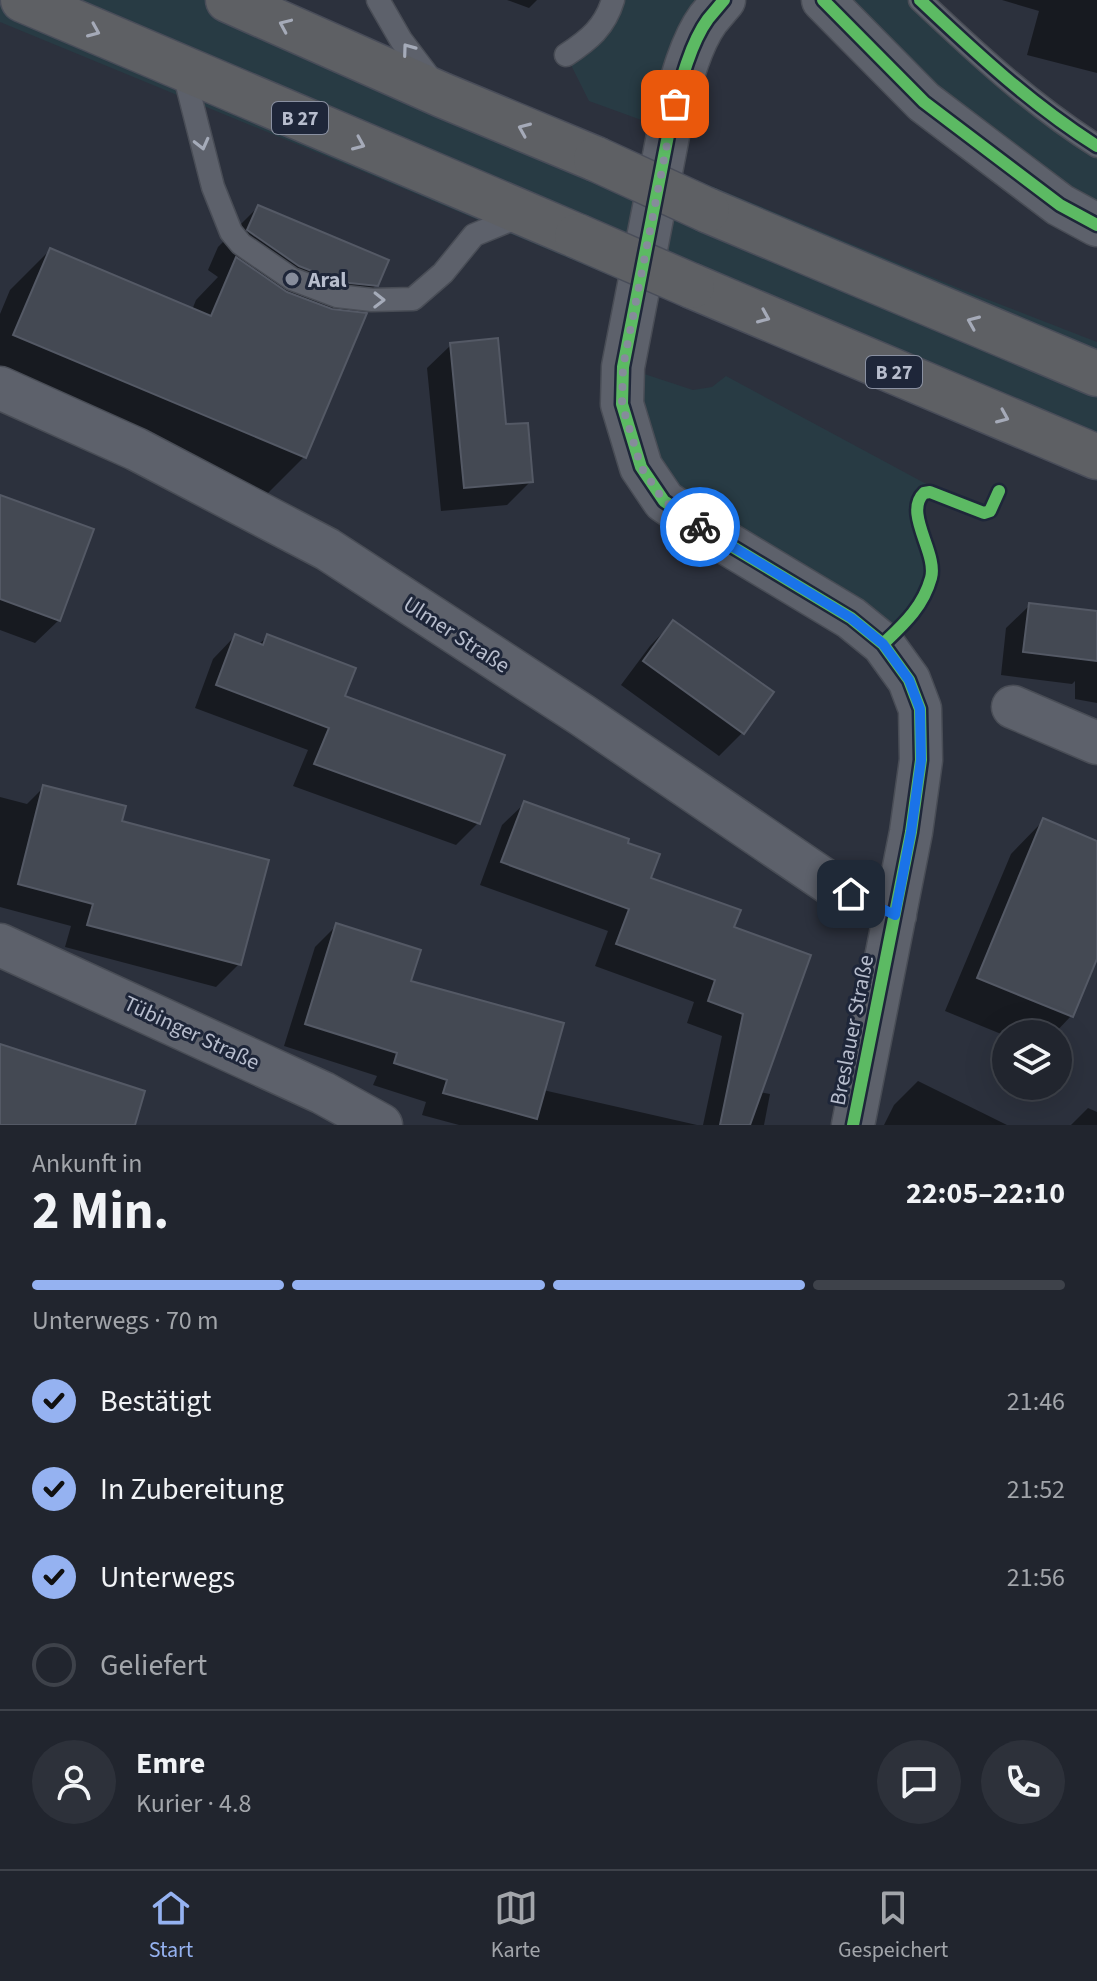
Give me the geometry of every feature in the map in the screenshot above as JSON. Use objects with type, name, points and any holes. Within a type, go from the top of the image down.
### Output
[{"type":"highway","name":"B 27","points":[[23,0],[1097,457]]},
{"type":"highway","points":[[228,0],[707,210],[1097,374]]},
{"type":"street","name":"Breslauer Straße","points":[[724,0],[706,22],[685,66],[674,109],[623,367],[622,404],[641,467],[664,501],[718,538],[851,618],[883,644],[909,680],[920,709],[921,760],[911,832],[853,1125]]},
{"type":"street","points":[[823,0],[924,102],[1060,205],[1097,225]]},
{"type":"street","name":"Ulmer Straße","points":[[0,388],[136,449],[327,549],[582,715],[829,883],[895,915]]},
{"type":"street","points":[[1013,707],[1097,743]]},
{"type":"street","name":"Tübinger Straße","points":[[0,945],[310,1087],[381,1125]]},
{"type":"lane","points":[[378,0],[401,40],[442,95]]},
{"type":"lane","points":[[566,55],[598,31],[613,0]]},
{"type":"lane","points":[[920,0],[994,70],[1071,130],[1097,146]]},
{"type":"lane","points":[[183,69],[213,187],[231,232],[241,244],[292,279],[337,296],[372,300],[413,299],[443,273],[474,235],[508,221],[537,220]]},
{"type":"shaded area","points":[[0,0],[270,0],[389,53],[963,290],[1097,342],[1097,481],[0,22]]},
{"type":"shaded area","points":[[612,0],[724,0],[669,130],[589,101],[566,55]]},
{"type":"shaded area","points":[[823,0],[920,0],[1097,141],[1097,225]]},
{"type":"shaded area","points":[[623,367],[693,390],[712,387],[726,376],[969,507],[930,493],[920,496],[917,510],[932,563],[911,618],[883,644],[664,501]]},
{"type":"building","points":[[258,205],[389,260],[378,286],[340,282],[299,266],[247,230]]},
{"type":"building","points":[[50,248],[211,316],[236,257],[287,292],[332,309],[367,313],[306,458],[13,335]]},
{"type":"building","points":[[498,338],[506,424],[528,423],[533,482],[464,488],[450,343]]},
{"type":"building","points":[[0,495],[94,529],[60,621],[0,599]]},
{"type":"building","points":[[1029,603],[1097,611],[1097,661],[1023,652]]},
{"type":"building","points":[[673,620],[774,692],[744,734],[643,661]]},
{"type":"building","points":[[235,634],[263,645],[267,634],[356,668],[345,696],[505,755],[480,824],[314,764],[329,728],[216,685]]},
{"type":"building","points":[[43,785],[126,806],[122,821],[269,860],[241,965],[87,925],[93,904],[18,884]]},
{"type":"building","points":[[524,801],[629,839],[628,843],[660,854],[651,878],[741,910],[734,927],[811,955],[750,1125],[720,1125],[743,1014],[708,1001],[715,980],[616,944],[629,909],[501,862]]},
{"type":"building","points":[[1043,818],[1097,841],[1097,959],[1073,1017],[977,978]]},
{"type":"building","points":[[336,923],[421,950],[411,981],[564,1023],[537,1119],[443,1093],[447,1080],[394,1063],[397,1053],[305,1024]]},
{"type":"building","points":[[0,1044],[145,1091],[135,1125],[0,1125]]},
{"type":"cycle path","points":[[724,0],[695,41],[671,120],[623,367],[622,404],[641,467],[664,501],[718,538],[851,618],[883,644],[909,680],[920,709],[921,760],[911,832],[853,1125]]},
{"type":"cycle path","points":[[823,0],[924,102],[1060,205],[1097,225]]},
{"type":"cycle path","points":[[920,0],[1027,96],[1097,146]]},
{"type":"cycle path","points":[[883,644],[918,606],[931,578],[930,557],[917,511],[924,493],[930,492],[984,513],[990,511],[999,491]]},
{"type":"way so far","points":[[675,104],[623,367],[622,404],[641,467],[664,501],[700,527]]},
{"type":"place","name":"Aral","points":[[292,279]]},
{"type":"route","points":[[700,527],[851,618],[883,644],[909,680],[920,709],[921,760],[895,915],[851,894]]}]
